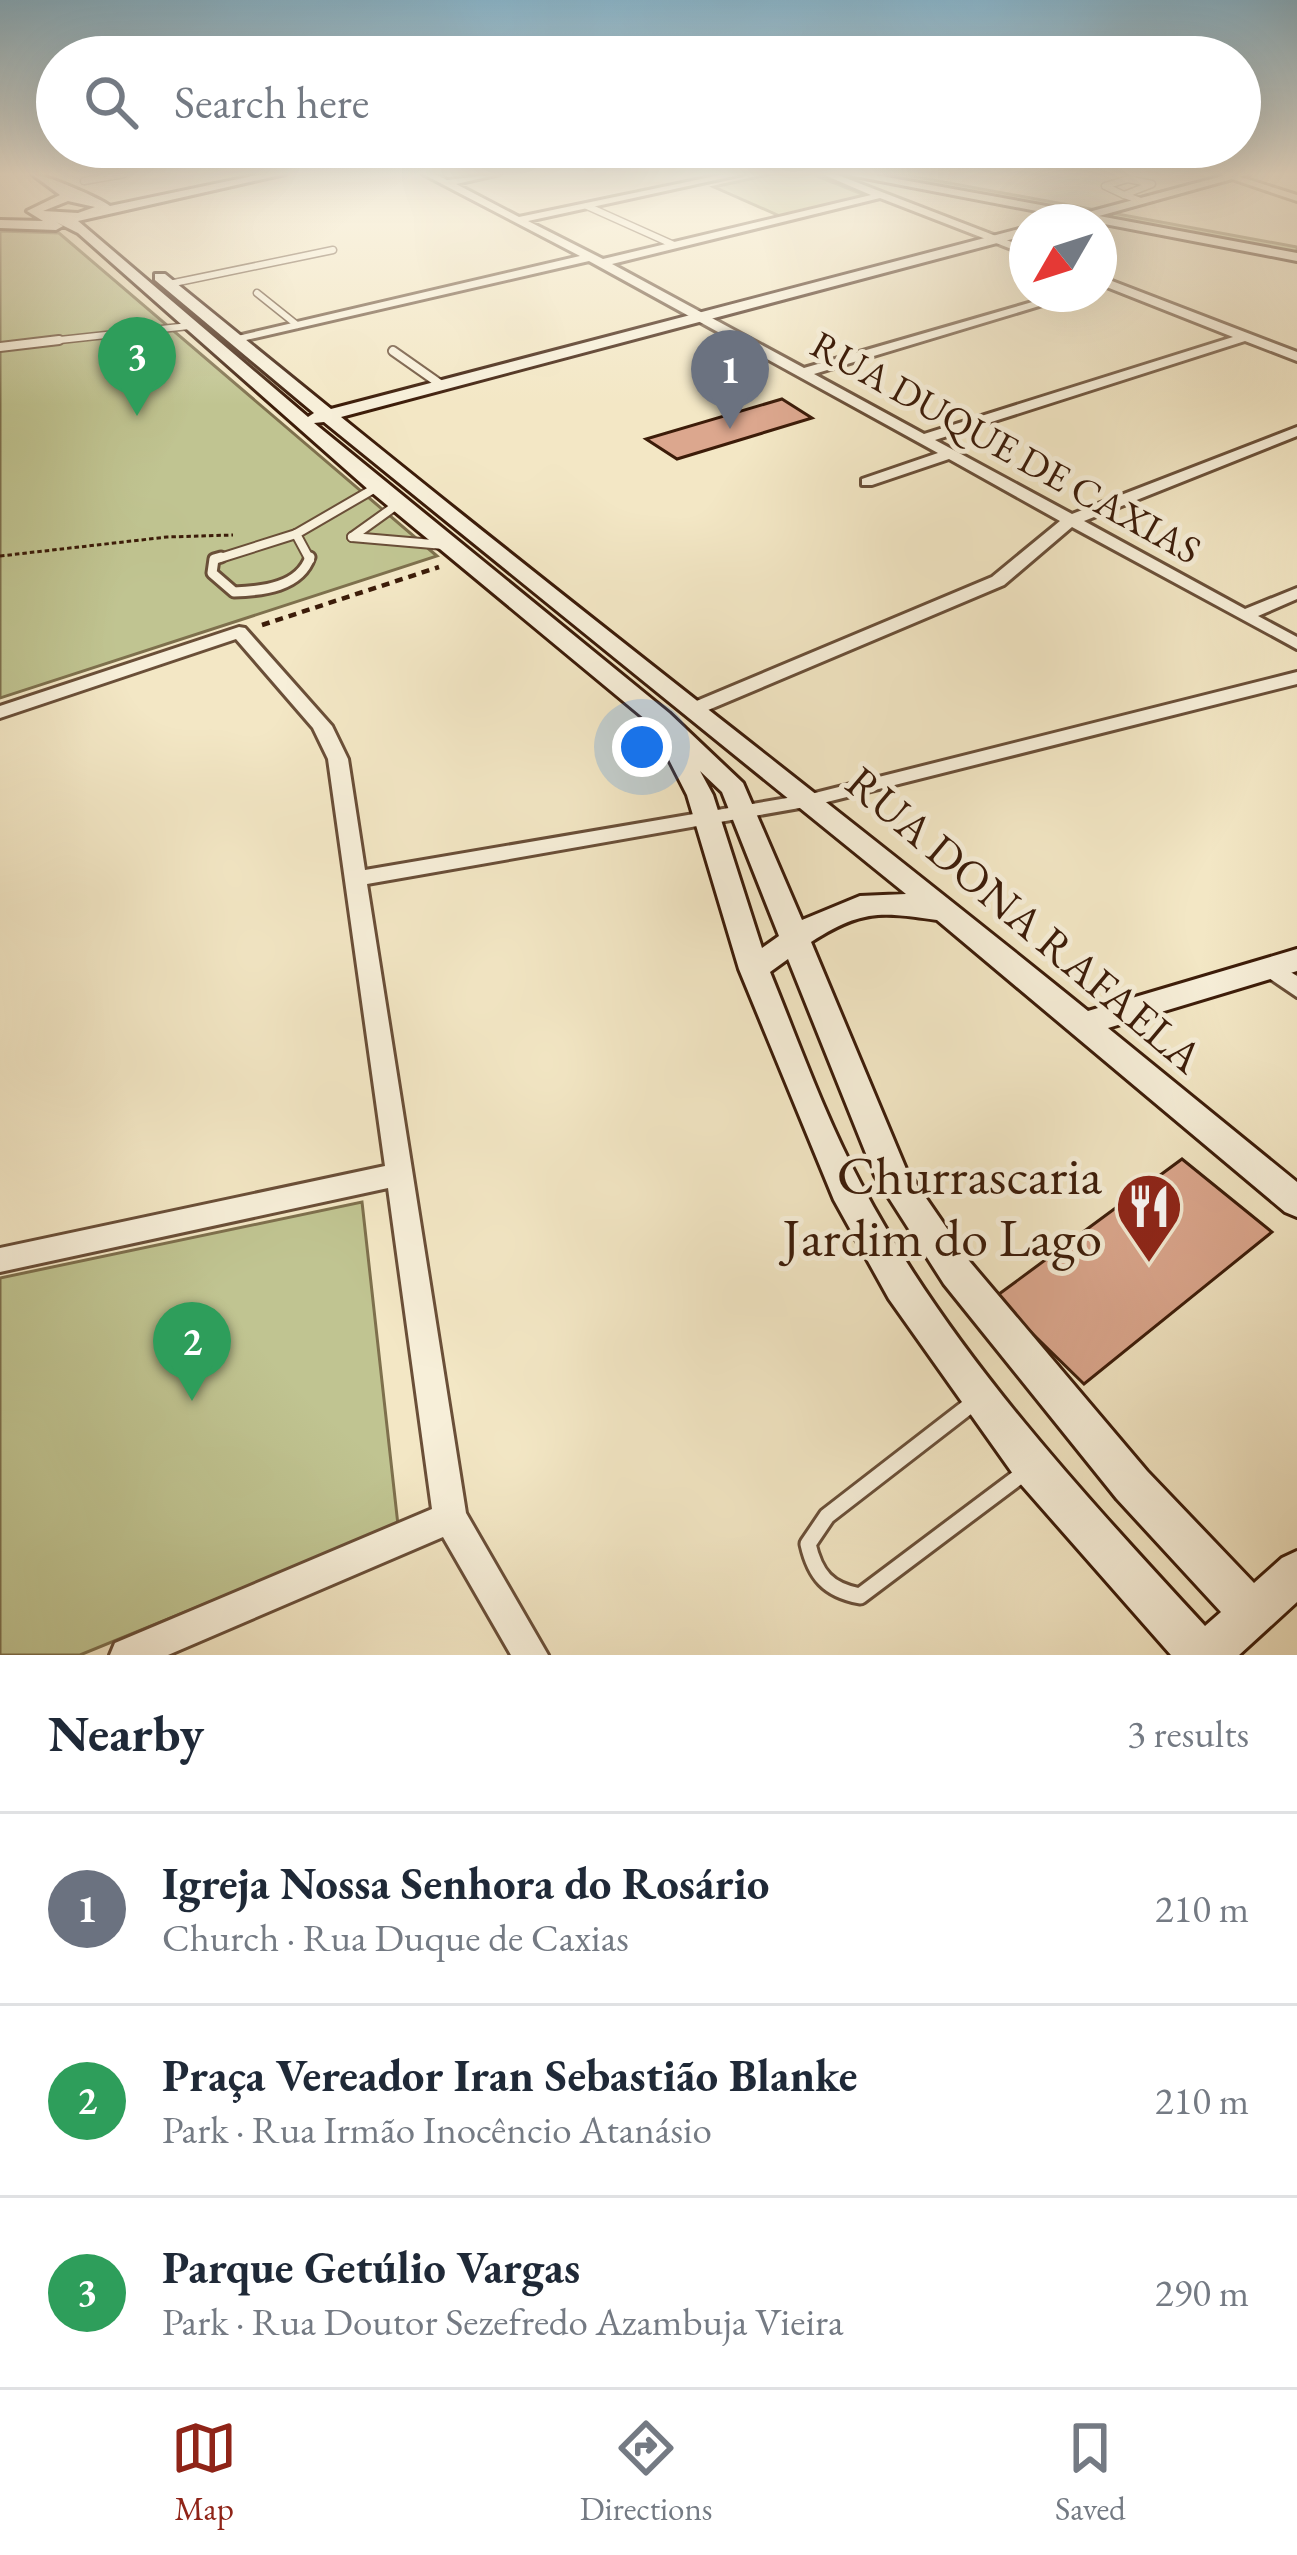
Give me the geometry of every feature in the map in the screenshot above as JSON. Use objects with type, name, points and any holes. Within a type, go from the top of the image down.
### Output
[{"type":"main road","points":[[125,251],[189,326],[376,488],[455,552],[677,713],[754,969],[846,1190],[902,1287],[1032,1467],[1204,1655],[1297,1573]]},
{"type":"main road","points":[[133,251],[677,713],[746,812],[892,1176],[944,1254],[1132,1485],[1252,1613]]},
{"type":"main road","points":[[301,422],[952,251]]},
{"type":"main road","points":[[1265,251],[1297,257]]},
{"type":"main road","name":"RUA DONA RAFAELA","points":[[677,713],[811,800],[1297,1202]]},
{"type":"main road","points":[[754,969],[831,913],[878,900],[918,905],[955,921]]},
{"type":"main road","points":[[1081,1025],[1284,964]]},
{"type":"street","name":"RUA DUQUE DE CAXIAS","points":[[579,251],[1297,644]]},
{"type":"street","points":[[238,340],[642,251]]},
{"type":"street","points":[[1117,290],[1297,357]]},
{"type":"street","points":[[803,374],[1012,312]]},
{"type":"street","points":[[922,439],[1245,337]]},
{"type":"street","points":[[677,713],[998,580],[1071,520],[1297,431]]},
{"type":"street","points":[[867,482],[949,454]]},
{"type":"street","points":[[1245,615],[1297,592]]},
{"type":"street","points":[[0,712],[239,632],[322,726],[338,759],[450,1518],[531,1655]]},
{"type":"street","points":[[356,879],[811,800],[1297,678]]},
{"type":"street","points":[[1284,964],[1297,988]]},
{"type":"street","points":[[0,1261],[400,1174]]},
{"type":"street","points":[[127,1655],[450,1518]]},
{"type":"lane","points":[[169,284],[327,251]]},
{"type":"lane","points":[[257,293],[297,326]]},
{"type":"lane","points":[[0,347],[189,326]]},
{"type":"lane","points":[[393,352],[440,384]]},
{"type":"lane","points":[[296,534],[311,559],[304,572],[280,586],[234,592],[212,573],[214,559],[296,534],[376,488]]},
{"type":"lane","points":[[398,504],[352,537],[455,552]]},
{"type":"lane","points":[[981,1397],[826,1516],[808,1544],[813,1571],[833,1592],[860,1596],[1032,1467]]},
{"type":"path","points":[[0,556],[167,537],[235,535]]},
{"type":"path","points":[[239,632],[455,552]]},
{"type":"green space","points":[[0,251],[80,251],[437,556],[0,698]]},
{"type":"green space","points":[[362,1202],[398,1525],[80,1655],[0,1655],[0,1278]]},
{"type":"building","points":[[782,399],[812,418],[677,459],[646,439]]},
{"type":"building","points":[[1182,1159],[1272,1232],[1084,1384],[995,1297]]},
{"type":"place","name":"Parque Getúlio Vargas","points":[[137,416]]},
{"type":"place","name":"Igreja Nossa Senhora do Rosário","points":[[730,429]]},
{"type":"place","name":"Churrascaria Jardim do Lago","points":[[1149,1265]]},
{"type":"place","name":"Praça Vereador Iran Sebastião Blanke","points":[[192,1401]]}]
